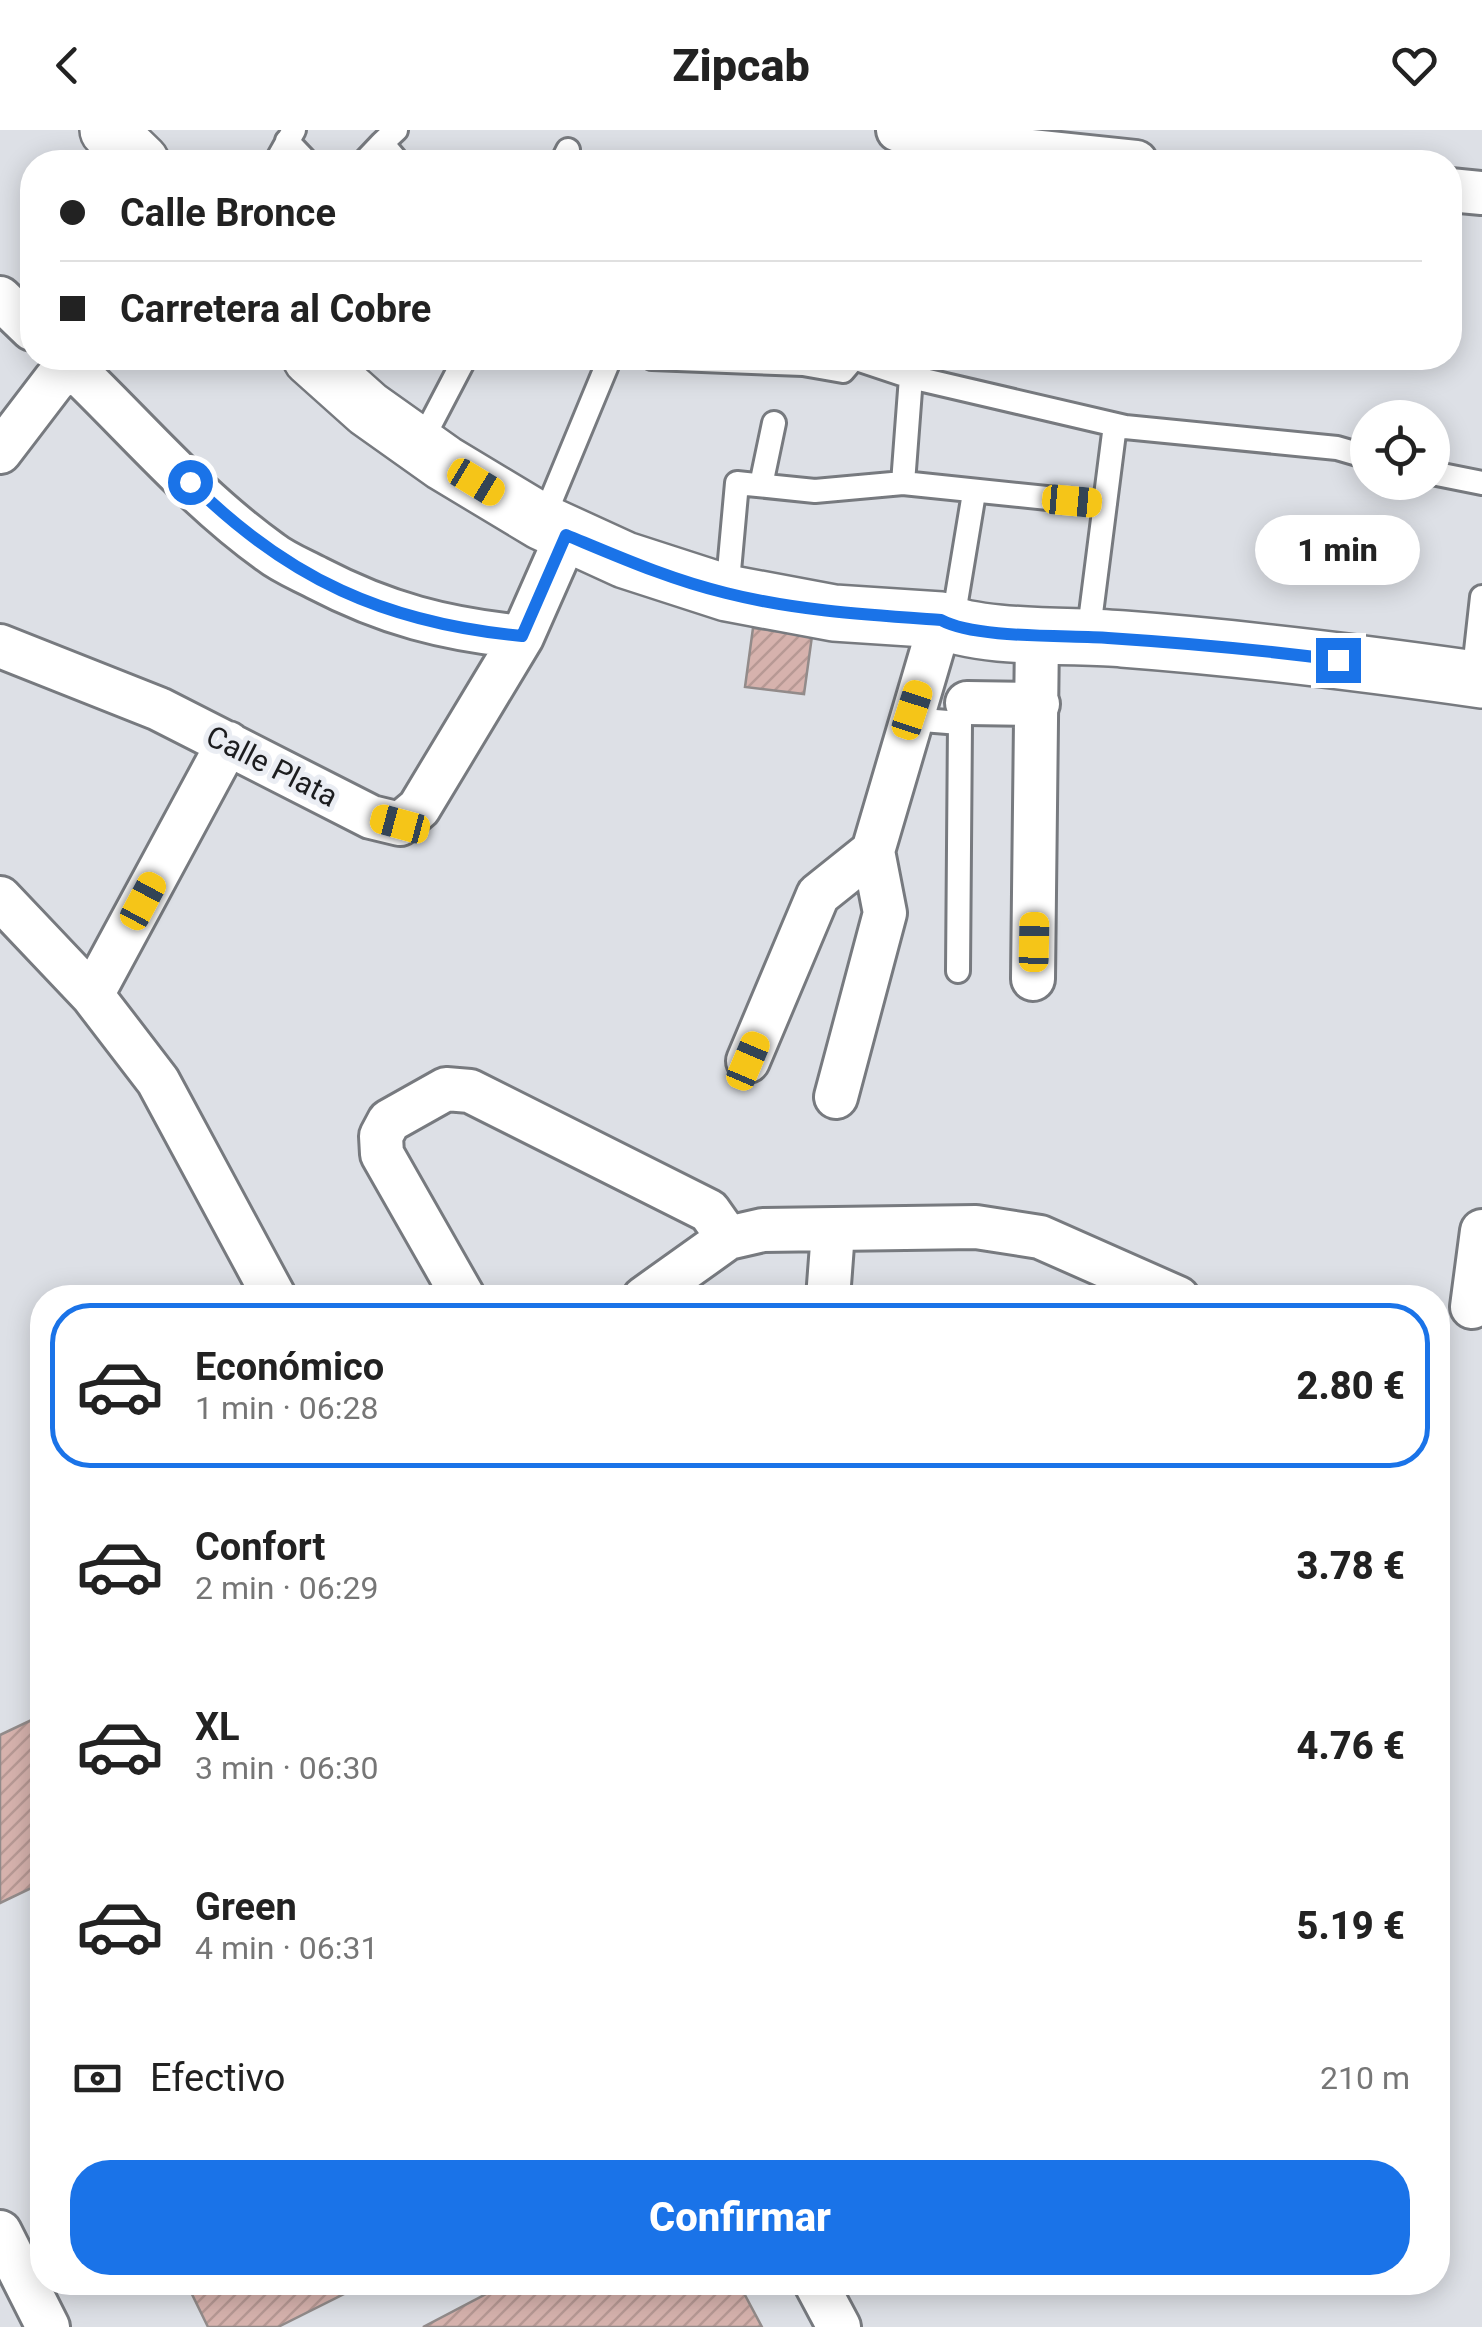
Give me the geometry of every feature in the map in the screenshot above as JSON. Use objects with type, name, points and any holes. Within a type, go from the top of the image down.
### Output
[{"type":"street","points":[[108,130],[129,150]]},
{"type":"street","points":[[898,130],[928,140],[1023,150]]},
{"type":"street","points":[[0,452],[63,370]]},
{"type":"street","points":[[75,370],[210,502],[272,554],[360,600],[415,620],[464,631],[522,636]]},
{"type":"street","points":[[324,370],[368,409],[419,446],[554,528],[625,560],[727,594],[834,613],[1304,656],[1478,679]]},
{"type":"street","name":"Calle Plata","points":[[0,646],[159,709],[371,816],[400,824],[419,808],[522,636],[554,528]]},
{"type":"street","points":[[836,1097],[885,913],[873,851],[910,718],[947,623]]},
{"type":"street","points":[[1033,979],[1038,704],[1063,636]]},
{"type":"street","points":[[967,703],[1038,704]]},
{"type":"street","points":[[92,995],[228,743]]},
{"type":"street","points":[[748,1061],[818,895],[873,851]]},
{"type":"street","points":[[0,898],[92,995],[158,1082],[268,1285]]},
{"type":"street","points":[[457,1285],[382,1154],[381,1136],[390,1121],[446,1089],[470,1091],[709,1212],[728,1238]]},
{"type":"street","points":[[662,1285],[728,1238],[763,1230],[976,1228],[1040,1237],[1149,1285]]},
{"type":"street","points":[[1464,1306],[1482,1231]]},
{"type":"street","points":[[829,1285],[833,1232]]},
{"type":"street","points":[[0,2232],[30,2291]]},
{"type":"street","points":[[32,2295],[48,2327]]},
{"type":"street","points":[[822,2295],[839,2327]]},
{"type":"lane","points":[[419,446],[459,370]]},
{"type":"lane","points":[[554,528],[603,370]]},
{"type":"lane","points":[[890,370],[1115,425],[1350,452]]},
{"type":"lane","points":[[903,483],[911,377]]},
{"type":"lane","points":[[760,485],[774,422]]},
{"type":"lane","points":[[1063,636],[1104,504],[1115,425]]},
{"type":"lane","points":[[1450,477],[1482,483]]},
{"type":"lane","points":[[727,594],[738,483],[815,491],[903,483],[1104,504]]},
{"type":"lane","points":[[947,623],[974,493]]},
{"type":"lane","points":[[1478,679],[1482,596]]},
{"type":"lane","points":[[910,718],[960,723],[958,971]]},
{"type":"building","points":[[753,628],[812,636],[804,694],[745,687]]},
{"type":"building","points":[[30,1721],[30,1889],[0,1903],[0,1735]]},
{"type":"building","points":[[192,2295],[342,2295],[278,2327],[208,2327]]},
{"type":"building","points":[[484,2295],[745,2295],[762,2327],[423,2327]]},
{"type":"route","points":[[190,482],[272,554],[360,600],[415,620],[464,631],[522,636],[566,535],[625,560],[727,594],[834,613],[941,620],[978,630],[1123,639],[1338,660]]}]
